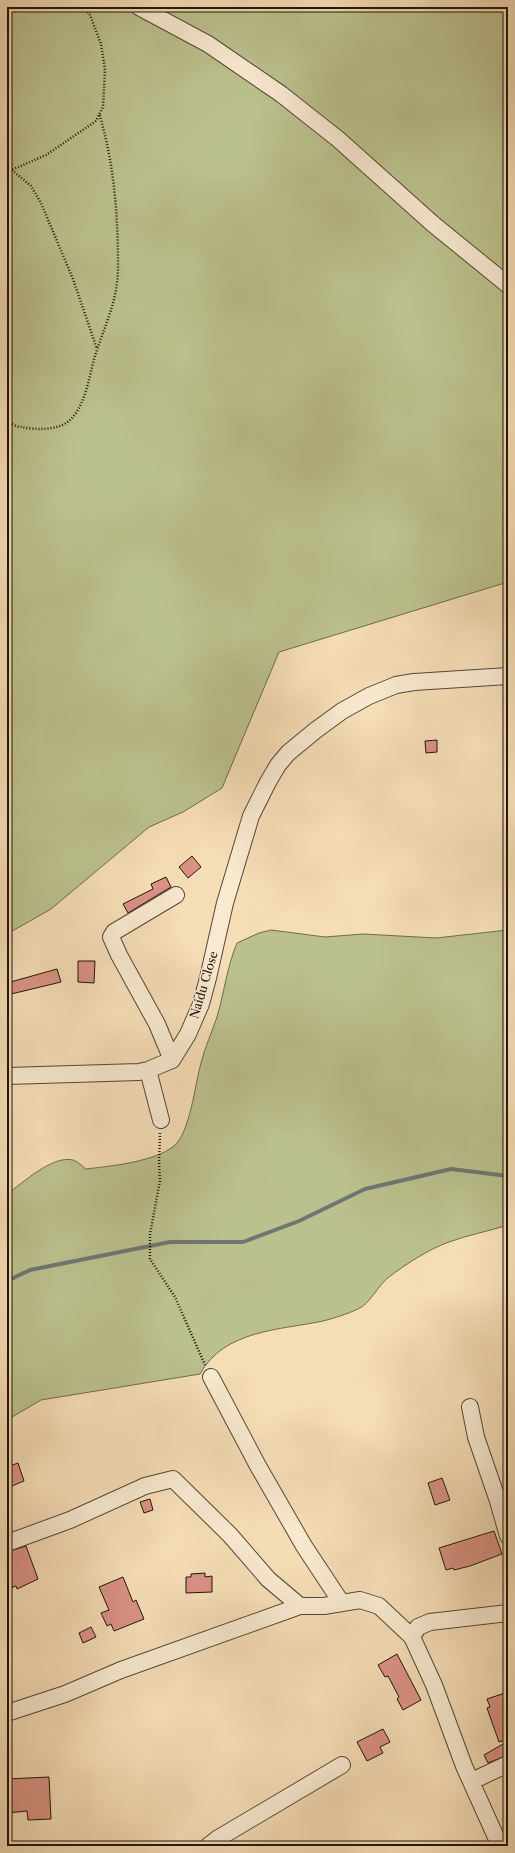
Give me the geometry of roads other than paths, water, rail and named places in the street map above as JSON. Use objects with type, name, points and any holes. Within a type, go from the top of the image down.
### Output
[{"type":"street","points":[[139,7],[208,44],[281,94],[338,139],[434,224],[508,285]]},
{"type":"street","name":"Naidu Close","points":[[172,1060],[188,1034],[201,1004],[231,883],[251,816],[268,782],[278,765],[288,753],[316,730],[349,707],[369,696],[396,685],[414,682],[508,676]]},
{"type":"street","points":[[7,1076],[148,1070],[172,1060],[157,1024],[119,955],[111,937],[114,932],[176,895]]},
{"type":"street","points":[[148,1070],[161,1120]]},
{"type":"street","points":[[211,1377],[258,1466],[300,1540],[341,1602]]},
{"type":"street","points":[[470,1406],[476,1437],[498,1501],[508,1536]]},
{"type":"street","points":[[7,1543],[70,1520],[144,1486],[173,1479],[230,1535],[268,1579],[300,1606]]},
{"type":"street","points":[[7,1714],[66,1694],[121,1670],[300,1606],[324,1606],[360,1600],[380,1606],[412,1637],[434,1685],[464,1766],[500,1846]]},
{"type":"street","points":[[412,1637],[418,1627],[430,1622],[508,1613]]},
{"type":"street","points":[[472,1781],[508,1764]]},
{"type":"street","points":[[208,1846],[217,1839],[342,1765]]},
{"type":"waterway","points":[[7,1281],[30,1270],[170,1242],[243,1242],[299,1221],[365,1189],[451,1169],[508,1176]]}]
